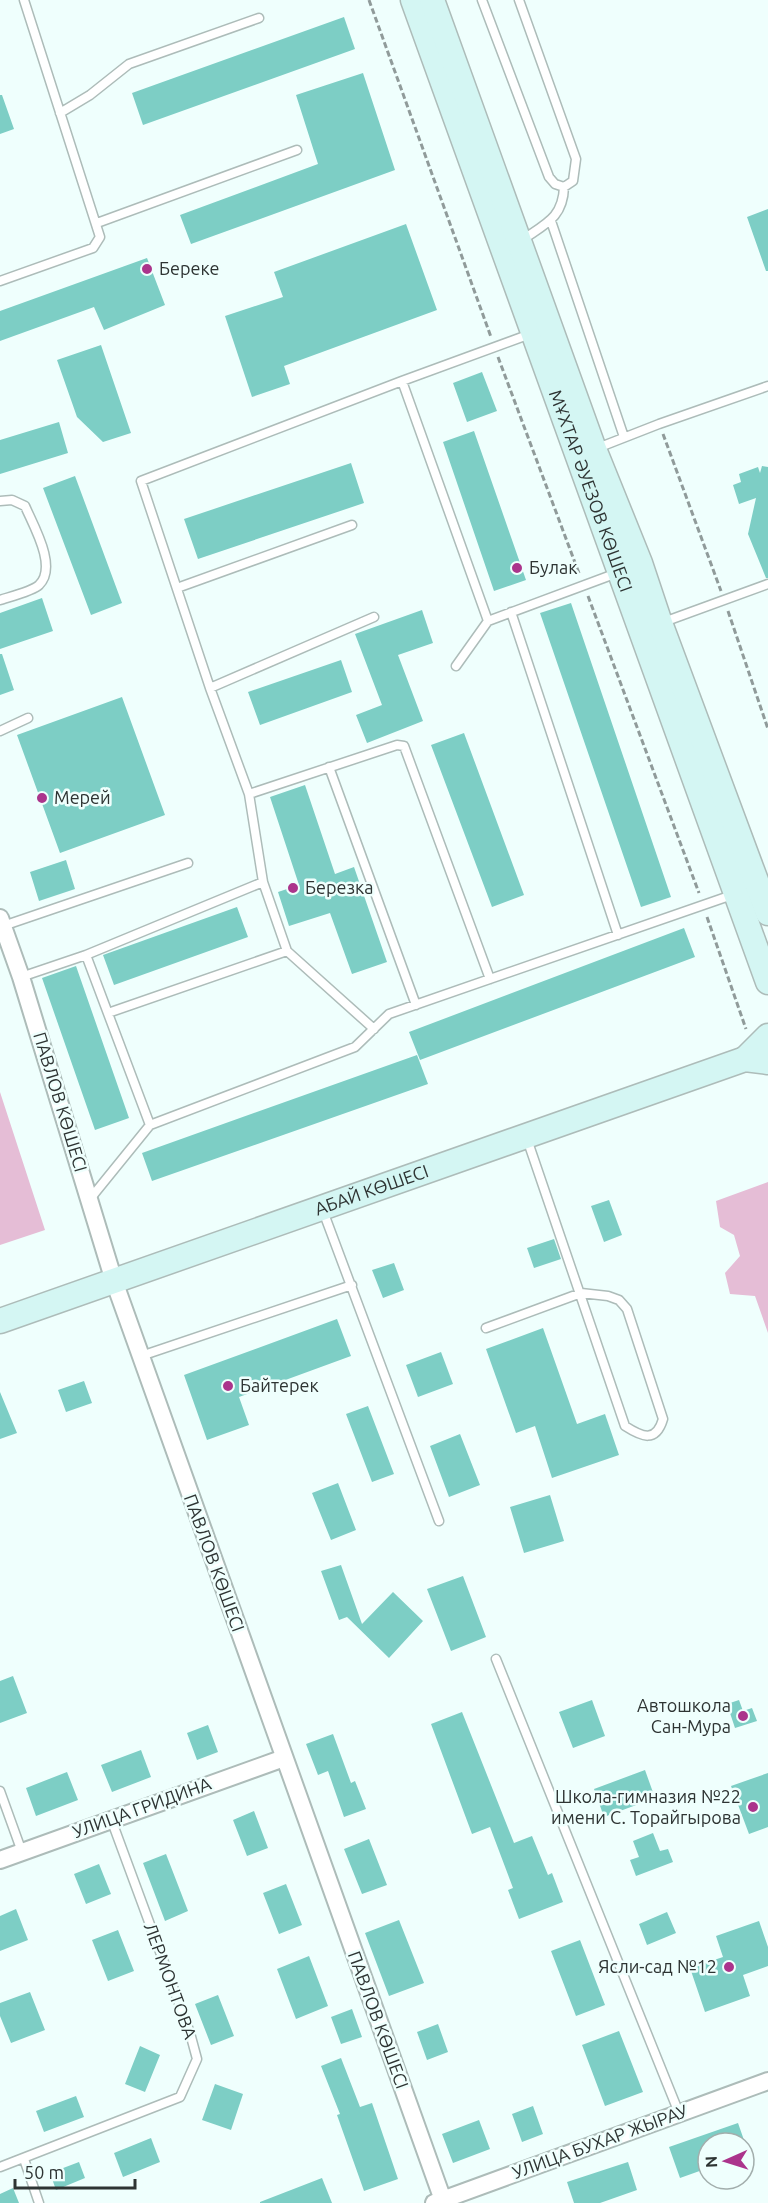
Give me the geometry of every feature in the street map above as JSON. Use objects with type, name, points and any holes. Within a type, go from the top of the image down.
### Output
[{"type":"main road","name":"МҰХТАР ӘУЕЗОВ КӨШЕСІ","points":[[413,0],[533,333],[585,451]]},
{"type":"main road","name":"МҰХТАР ӘУЕЗОВ КӨШЕСІ","points":[[432,0],[519,242],[585,451],[747,890],[768,982]]},
{"type":"main road","name":"МҰХТАР ӘУЕЗОВ КӨШЕСІ","points":[[747,890],[768,913]]},
{"type":"main road","name":"АБАЙ КӨШЕСІ","points":[[0,1322],[759,1051]]},
{"type":"street","name":"ПАВЛОВ КӨШЕСІ","points":[[2,922],[114,1281],[440,2202]]},
{"type":"street","name":"УЛИЦА ГРИДИНА","points":[[0,1860],[284,1758]]},
{"type":"street","name":"УЛИЦА БУХАР ЖЫРАУ","points":[[440,2202],[768,2081]]},
{"type":"lane","points":[[0,281],[93,248],[100,237],[24,0]]},
{"type":"lane","points":[[482,0],[549,177],[555,184],[564,187]]},
{"type":"lane","points":[[519,0],[576,159],[573,181],[564,187],[561,209],[557,216],[519,242]]},
{"type":"lane","points":[[60,113],[90,95],[129,64],[258,18]]},
{"type":"lane","points":[[97,224],[297,150]]},
{"type":"lane","points":[[551,220],[624,437]]},
{"type":"lane","points":[[374,1029],[287,951],[263,882],[249,794],[210,688],[141,481],[533,333]]},
{"type":"lane","points":[[402,381],[488,621]]},
{"type":"lane","points":[[585,451],[768,386]]},
{"type":"lane","points":[[0,501],[12,500],[26,506],[47,561],[45,575],[39,585],[0,600]]},
{"type":"lane","points":[[177,588],[352,525]]},
{"type":"lane","points":[[456,666],[488,621],[629,568]]},
{"type":"lane","points":[[650,626],[768,584]]},
{"type":"lane","points":[[511,612],[618,935]]},
{"type":"lane","points":[[210,688],[374,617]]},
{"type":"lane","points":[[0,730],[28,718]]},
{"type":"lane","points":[[249,794],[397,745],[404,746],[490,979]]},
{"type":"lane","points":[[329,767],[416,1005]]},
{"type":"lane","points":[[2,922],[188,863]]},
{"type":"lane","points":[[21,977],[86,955],[263,882]]},
{"type":"lane","points":[[89,1199],[150,1125],[356,1047],[390,1014],[747,890]]},
{"type":"lane","points":[[108,1013],[287,951]]},
{"type":"lane","points":[[86,955],[150,1125]]},
{"type":"lane","points":[[486,1328],[581,1293],[608,1296],[619,1300],[627,1309],[663,1419],[660,1429],[652,1435],[639,1435],[625,1426],[581,1293],[526,1136]]},
{"type":"lane","points":[[321,1208],[439,1521]]},
{"type":"lane","points":[[141,1356],[351,1285]]},
{"type":"lane","points":[[496,1659],[679,2113]]},
{"type":"lane","points":[[0,1791],[22,1852]]},
{"type":"lane","name":"ЛЕРМОНТОВА","points":[[0,2167],[180,2097],[197,2059],[190,2033],[111,1819]]},
{"type":"lane","points":[[24,2158],[39,2203]]},
{"type":"path","points":[[369,0],[494,346],[759,1051]]},
{"type":"path","points":[[659,424],[724,600],[768,729]]},
{"type":"shaded area","points":[[0,1092],[45,1230],[0,1245]]},
{"type":"shaded area","points":[[768,1182],[768,1333],[755,1296],[730,1294],[725,1273],[740,1256],[734,1235],[720,1227],[716,1201]]},
{"type":"building","points":[[344,17],[355,49],[143,125],[132,93]]},
{"type":"building","points":[[363,73],[395,170],[191,244],[180,215],[318,164],[296,95]]},
{"type":"building","points":[[0,95],[2,95],[14,129],[0,134]]},
{"type":"building","points":[[768,209],[768,271],[766,271],[747,217]]},
{"type":"building","points":[[406,224],[437,310],[284,366],[290,384],[252,397],[225,316],[283,297],[274,272]]},
{"type":"building","points":[[147,258],[165,305],[104,330],[94,307],[0,341],[0,311]]},
{"type":"building","points":[[101,345],[131,433],[103,442],[77,417],[57,360]]},
{"type":"building","points":[[482,372],[497,411],[467,422],[453,383]]},
{"type":"building","points":[[59,422],[68,453],[0,474],[0,440]]},
{"type":"building","points":[[474,431],[526,580],[494,591],[443,442]]},
{"type":"building","points":[[351,463],[364,503],[198,559],[184,519]]},
{"type":"building","points":[[762,466],[768,467],[768,578],[766,578],[748,534],[756,498],[739,504],[733,485],[741,482],[739,474],[758,467],[760,473]]},
{"type":"building","points":[[75,476],[122,603],[91,615],[43,488]]},
{"type":"building","points":[[42,598],[53,631],[0,649],[0,613]]},
{"type":"building","points":[[571,603],[671,897],[641,907],[540,613]]},
{"type":"building","points":[[422,610],[433,643],[398,655],[423,721],[367,743],[356,715],[382,705],[355,634]]},
{"type":"building","points":[[0,654],[2,654],[14,690],[0,695]]},
{"type":"building","points":[[341,660],[352,692],[260,725],[248,692]]},
{"type":"building","points":[[122,697],[165,815],[60,853],[17,735]]},
{"type":"building","points":[[464,733],[524,895],[492,907],[431,745]]},
{"type":"building","points":[[305,785],[335,874],[354,867],[387,962],[352,974],[330,913],[289,926],[278,892],[299,885],[270,797]]},
{"type":"building","points":[[66,860],[75,889],[39,901],[30,872]]},
{"type":"building","points":[[237,907],[248,937],[114,985],[103,955]]},
{"type":"building","points":[[684,928],[695,957],[420,1060],[409,1032]]},
{"type":"building","points":[[76,966],[129,1118],[95,1130],[42,978]]},
{"type":"building","points":[[417,1055],[428,1084],[152,1181],[142,1153]]},
{"type":"building","points":[[609,1200],[622,1235],[604,1242],[591,1206]]},
{"type":"building","points":[[554,1239],[561,1259],[534,1268],[527,1248]]},
{"type":"building","points":[[394,1263],[404,1290],[383,1298],[372,1270]]},
{"type":"building","name":"Байтерек","points":[[337,1319],[351,1356],[239,1397],[249,1425],[207,1440],[184,1375]]},
{"type":"building","points":[[543,1328],[577,1424],[605,1414],[619,1455],[552,1478],[535,1426],[516,1433],[486,1349]]},
{"type":"building","points":[[441,1352],[453,1384],[418,1397],[406,1365]]},
{"type":"building","points":[[84,1381],[92,1403],[66,1412],[58,1390]]},
{"type":"building","points":[[0,1392],[17,1433],[0,1439]]},
{"type":"building","points":[[368,1406],[394,1474],[372,1482],[346,1414]]},
{"type":"building","points":[[460,1434],[480,1485],[449,1497],[430,1446]]},
{"type":"building","points":[[338,1483],[356,1530],[331,1540],[312,1493]]},
{"type":"building","points":[[550,1495],[564,1541],[524,1553],[510,1507]]},
{"type":"building","points":[[341,1565],[362,1624],[393,1592],[423,1621],[389,1658],[347,1617],[339,1620],[321,1571]]},
{"type":"building","points":[[463,1576],[486,1637],[451,1651],[427,1589]]},
{"type":"building","points":[[13,1676],[27,1713],[0,1723],[0,1681]]},
{"type":"building","points":[[592,1700],[605,1736],[573,1748],[559,1712]]},
{"type":"building","name":"Автошкола Сан-Мура","points":[[739,1700],[743,1711],[752,1708],[757,1721],[735,1728],[727,1704]]},
{"type":"building","points":[[462,1712],[514,1843],[532,1836],[548,1875],[552,1873],[563,1902],[519,1919],[508,1890],[513,1888],[490,1827],[472,1834],[431,1724]]},
{"type":"building","points":[[208,1725],[218,1752],[197,1760],[187,1733]]},
{"type":"building","points":[[333,1734],[351,1783],[355,1781],[366,1809],[344,1817],[328,1771],[318,1775],[306,1744]]},
{"type":"building","points":[[141,1750],[151,1777],[112,1792],[101,1765]]},
{"type":"building","points":[[645,1770],[655,1798],[604,1817],[594,1789]]},
{"type":"building","points":[[67,1772],[78,1800],[36,1816],[26,1788]]},
{"type":"building","name":"Школа-гимназия №22 имени С. Торайгырова","points":[[768,1773],[768,1827],[749,1834],[731,1786]]},
{"type":"building","points":[[254,1811],[268,1848],[247,1856],[233,1820]]},
{"type":"building","points":[[653,1833],[660,1851],[668,1849],[673,1862],[636,1876],[630,1860],[639,1857],[633,1841]]},
{"type":"building","points":[[369,1839],[387,1885],[362,1894],[344,1849]]},
{"type":"building","points":[[166,1854],[188,1911],[165,1921],[143,1863]]},
{"type":"building","points":[[99,1864],[111,1894],[86,1904],[74,1874]]},
{"type":"building","points":[[286,1884],[302,1925],[279,1934],[263,1893]]},
{"type":"building","points":[[16,1909],[28,1940],[0,1951],[0,1916]]},
{"type":"building","points":[[667,1912],[676,1933],[647,1945],[639,1924]]},
{"type":"building","points":[[399,1920],[424,1983],[389,1996],[365,1933]]},
{"type":"building","name":"Ясли-сад №12","points":[[759,1921],[768,1947],[768,1966],[743,1975],[750,1996],[705,2012],[690,1968],[723,1957],[716,1936]]},
{"type":"building","points":[[118,1930],[134,1971],[108,1981],[92,1940]]},
{"type":"building","points":[[580,1940],[605,2005],[576,2016],[551,1951]]},
{"type":"building","points":[[309,1956],[328,2006],[296,2019],[277,1969]]},
{"type":"building","points":[[30,1992],[45,2030],[11,2043],[0,2016],[0,2003]]},
{"type":"building","points":[[218,1995],[234,2036],[211,2045],[195,2004]]},
{"type":"building","points":[[352,2009],[362,2037],[341,2044],[331,2017]]},
{"type":"building","points":[[438,2024],[448,2052],[427,2060],[417,2032]]},
{"type":"building","points":[[619,2031],[643,2092],[605,2106],[582,2045]]},
{"type":"building","points":[[140,2046],[160,2055],[145,2092],[125,2084]]},
{"type":"building","points":[[341,2058],[360,2107],[372,2103],[398,2179],[364,2191],[337,2115],[340,2114],[321,2066]]},
{"type":"building","points":[[215,2084],[243,2094],[231,2130],[202,2120]]},
{"type":"building","points":[[76,2096],[84,2117],[44,2132],[36,2111]]},
{"type":"building","points":[[533,2106],[543,2134],[522,2142],[512,2114]]},
{"type":"building","points":[[479,2120],[490,2149],[453,2163],[442,2134]]},
{"type":"building","points":[[738,2123],[741,2131],[715,2131]]},
{"type":"building","points":[[151,2138],[160,2162],[123,2177],[114,2153]]},
{"type":"building","points":[[696,2138],[696,2172],[680,2178],[669,2147]]},
{"type":"building","points":[[79,2162],[85,2178],[56,2190],[50,2173]]},
{"type":"building","points":[[628,2162],[637,2190],[600,2203],[574,2203],[567,2182]]},
{"type":"building","points":[[322,2178],[332,2203],[260,2203],[260,2202]]},
{"type":"building","points":[[13,2188],[19,2203],[0,2203],[0,2194]]},
{"type":"place","name":"Береке","points":[[147,269]]},
{"type":"place","name":"Булак","points":[[517,568]]},
{"type":"place","name":"Мерей","points":[[42,798]]},
{"type":"place","name":"Березка","points":[[293,888]]},
{"type":"place","name":"Байтерек","points":[[228,1386]]},
{"type":"place","name":"Автошкола Сан-Мура","points":[[743,1716]]},
{"type":"place","name":"Школа-гимназия №22 имени С. Торайгырова","points":[[753,1807]]},
{"type":"place","name":"Ясли-сад №12","points":[[729,1967]]}]
